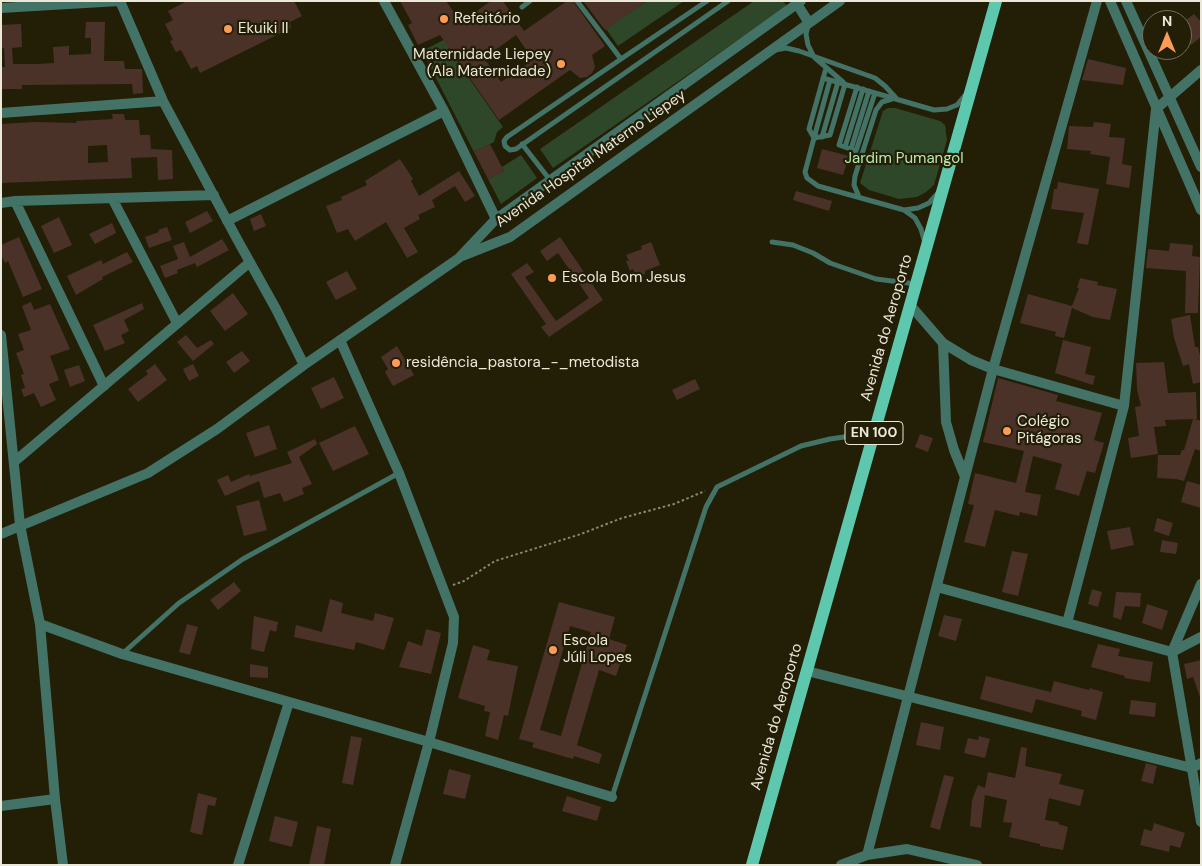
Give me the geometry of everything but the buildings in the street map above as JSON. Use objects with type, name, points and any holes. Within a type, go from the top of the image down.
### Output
[{"type":"main road","name":"Avenida do Aeroporto","points":[[752,865],[996,1]]},
{"type":"street","points":[[1,8],[119,1],[164,101],[304,365]]},
{"type":"street","points":[[384,1],[444,111],[496,219]]},
{"type":"street","name":"Avenida Hospital Materno Liepey","points":[[459,258],[510,237],[840,1]]},
{"type":"street","points":[[867,855],[993,369],[1097,1]]},
{"type":"street","points":[[1110,1],[1201,210]]},
{"type":"street","points":[[1126,1],[1201,167]]},
{"type":"street","points":[[798,2],[809,23]]},
{"type":"street","name":"Avenida Hospital Materno Liepey","points":[[459,258],[496,219],[798,2]]},
{"type":"street","points":[[1067,623],[1124,406],[1156,109],[1201,70]]},
{"type":"street","points":[[1,113],[164,101]]},
{"type":"street","points":[[227,221],[444,111]]},
{"type":"street","points":[[1,203],[214,195]]},
{"type":"street","points":[[112,198],[177,323]]},
{"type":"street","points":[[15,201],[104,386]]},
{"type":"street","points":[[1,534],[148,473],[217,429],[304,365],[459,258]]},
{"type":"street","points":[[14,462],[250,262]]},
{"type":"street","points":[[911,306],[943,343],[971,360],[993,369],[1124,406]]},
{"type":"street","points":[[1,335],[20,525],[40,624],[55,799],[63,865]]},
{"type":"street","points":[[340,340],[399,474],[454,617],[453,643],[429,742],[395,865]]},
{"type":"street","points":[[943,343],[946,422],[954,450],[965,477]]},
{"type":"street","points":[[1201,584],[1172,652],[1196,765],[1201,822]]},
{"type":"street","points":[[937,587],[1172,652],[1201,637]]},
{"type":"street","points":[[40,624],[122,654],[429,742],[612,797]]},
{"type":"street","points":[[807,671],[908,697],[1196,765]]},
{"type":"street","points":[[238,865],[289,702]]},
{"type":"street","points":[[1,806],[55,799]]},
{"type":"street","points":[[841,865],[867,855],[907,849],[977,865]]},
{"type":"lane","points":[[522,6],[530,1]]},
{"type":"lane","points":[[578,1],[621,60]]},
{"type":"lane","points":[[707,1],[507,136],[504,141],[505,146],[510,150],[516,149],[728,1]]},
{"type":"lane","points":[[809,23],[806,34],[808,45],[814,57],[845,84]]},
{"type":"lane","points":[[770,51],[786,48],[875,78],[896,99]]},
{"type":"lane","points":[[814,138],[809,129],[826,68]]},
{"type":"lane","points":[[823,78],[934,110],[947,109],[957,105],[972,86]]},
{"type":"lane","points":[[830,80],[805,172],[807,178],[818,186],[904,210],[915,218],[921,228],[926,250]]},
{"type":"lane","points":[[822,137],[838,82]]},
{"type":"lane","points":[[814,138],[830,135],[845,84]]},
{"type":"lane","points":[[857,88],[839,145],[851,149],[860,162]]},
{"type":"lane","points":[[851,149],[869,91]]},
{"type":"lane","points":[[859,197],[854,185],[876,110],[882,102],[896,99]]},
{"type":"lane","points":[[522,144],[550,181]]},
{"type":"lane","points":[[904,210],[918,208],[929,203],[943,188]]},
{"type":"lane","points":[[772,242],[793,244],[814,253],[830,263],[876,279],[917,284]]},
{"type":"lane","points":[[612,797],[706,507],[717,487],[801,446],[830,439],[874,433]]},
{"type":"lane","points":[[122,654],[179,603],[243,559],[399,474]]},
{"type":"path","points":[[444,589],[464,581],[495,561],[581,534],[622,518],[674,504],[717,487]]},
{"type":"green space","points":[[647,1],[684,1],[618,46],[606,29]]},
{"type":"green space","points":[[754,1],[783,1],[787,6],[553,168],[540,149]]},
{"type":"green space","points":[[502,10],[448,48],[503,127],[497,132],[494,142],[474,152],[422,51]]},
{"type":"green space","name":"Jardim Pumangol","points":[[888,108],[895,108],[940,121],[945,125],[947,140],[934,185],[917,197],[899,199],[869,190],[860,183],[883,111]]},
{"type":"green space","points":[[521,155],[537,178],[501,204],[488,179],[504,171],[502,167]]},
{"type":"place","name":"Refeitório","points":[[444,19]]},
{"type":"place","name":"Ekuiki II","points":[[228,29]]},
{"type":"place","name":"Maternidade Liepey (Ala Maternidade)","points":[[561,64]]},
{"type":"place","name":"Escola Bom Jesus","points":[[552,278]]},
{"type":"place","name":"residência_pastora_-_metodista","points":[[396,363]]},
{"type":"place","name":"Colégio Pitágoras","points":[[1007,431]]},
{"type":"place","name":"Escola Júli Lopes","points":[[553,650]]}]
